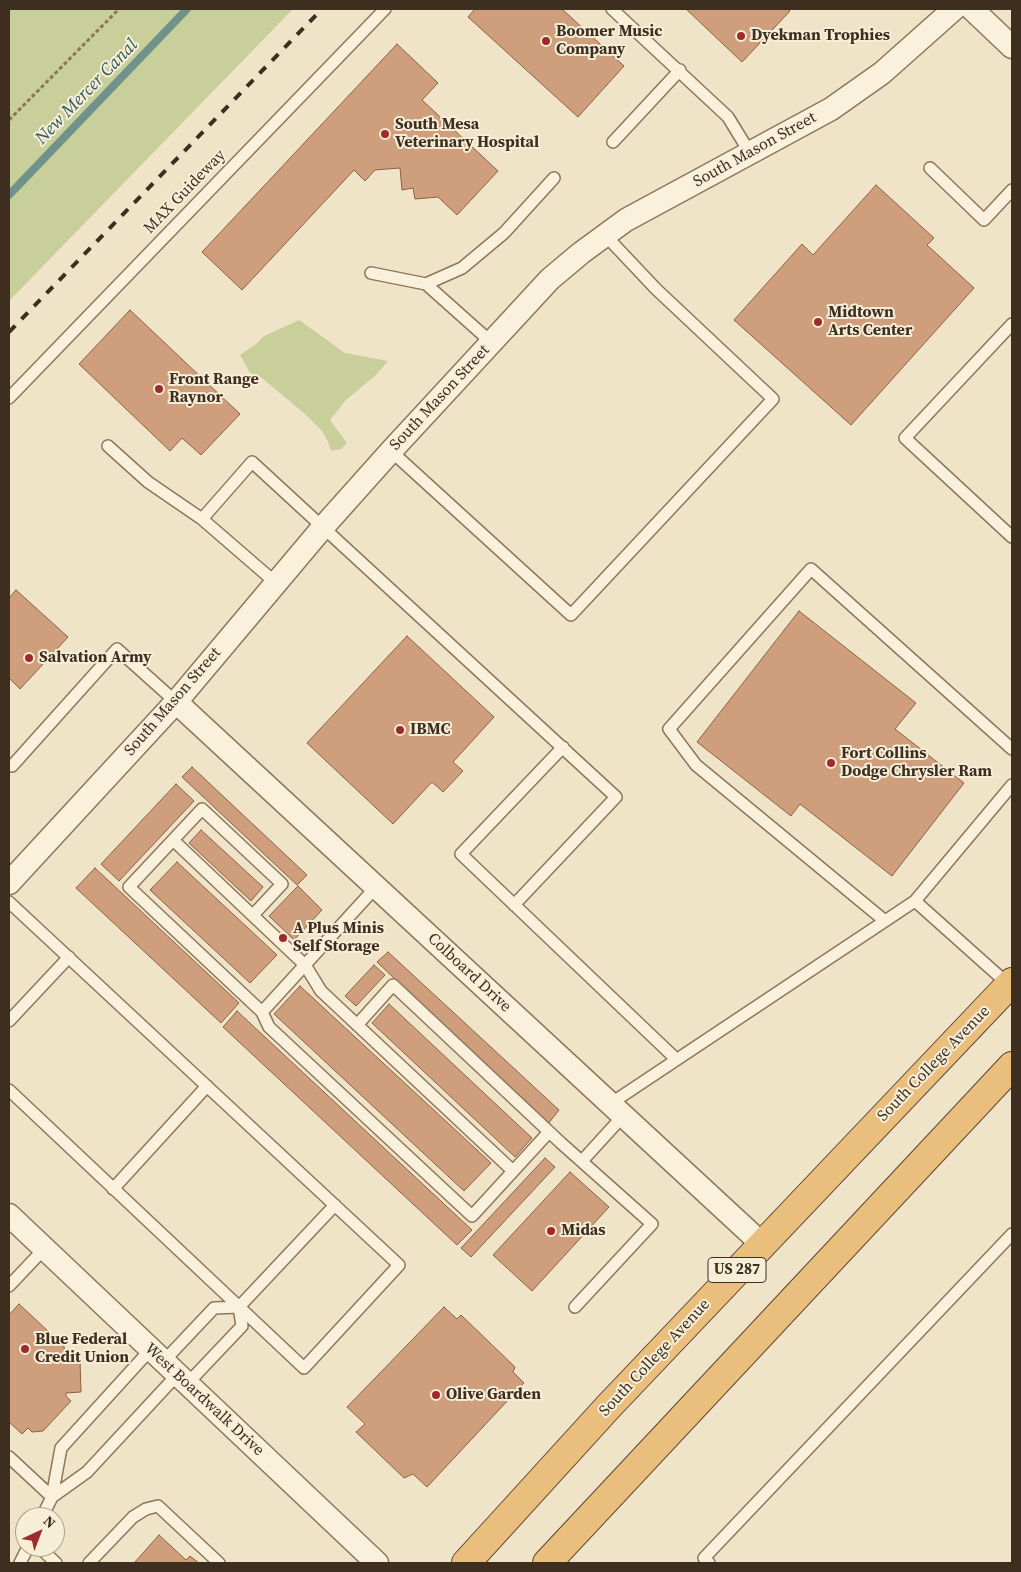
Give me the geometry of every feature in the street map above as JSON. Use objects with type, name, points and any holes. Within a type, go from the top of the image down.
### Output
[{"type":"highway","name":"South College Avenue","points":[[466,1563],[609,1406],[1011,985]]},
{"type":"highway","points":[[547,1563],[1012,1066]]},
{"type":"street","name":"South Mason Street","points":[[9,883],[176,702],[324,526],[391,451],[550,279],[581,253],[626,220],[838,104],[882,73],[954,9]]},
{"type":"street","points":[[972,9],[1012,47]]},
{"type":"street","name":"Colboard Drive","points":[[176,702],[762,1244]]},
{"type":"street","name":"West Boardwalk Drive","points":[[9,1215],[377,1563]]},
{"type":"lane","name":"MAX Guideway","points":[[9,398],[385,9]]},
{"type":"lane","points":[[612,9],[728,116],[750,153]]},
{"type":"lane","points":[[613,142],[680,70]]},
{"type":"lane","points":[[930,168],[984,220],[1012,190]]},
{"type":"lane","points":[[426,284],[462,268],[504,232],[554,178]]},
{"type":"lane","points":[[391,451],[571,615],[773,398],[656,289],[605,236]]},
{"type":"lane","points":[[370,273],[426,284],[491,342]]},
{"type":"lane","points":[[1012,324],[905,438],[1012,536]]},
{"type":"lane","points":[[108,446],[148,482],[202,518],[276,583]]},
{"type":"lane","points":[[202,518],[252,462],[324,526],[616,797],[514,904]]},
{"type":"lane","points":[[885,921],[696,766],[669,730],[811,569],[1012,748]]},
{"type":"lane","points":[[12,766],[117,649],[176,702]]},
{"type":"lane","points":[[563,747],[461,854],[676,1059]]},
{"type":"lane","points":[[582,1161],[617,1110],[676,1059],[915,900],[1012,785]]},
{"type":"lane","points":[[253,915],[282,884],[202,809],[129,887],[262,1012],[269,1026],[472,1216],[549,1132]]},
{"type":"lane","points":[[173,840],[305,965],[321,991],[513,1171]]},
{"type":"lane","points":[[262,1012],[376,887]]},
{"type":"lane","points":[[915,900],[1011,985]]},
{"type":"lane","points":[[9,902],[399,1265],[304,1368],[9,1090]]},
{"type":"lane","points":[[9,1021],[69,957]]},
{"type":"lane","points":[[357,1025],[393,986],[549,1132],[652,1224],[576,1306]]},
{"type":"lane","points":[[113,1189],[207,1086]]},
{"type":"lane","points":[[52,1497],[86,1472],[170,1368],[214,1308],[239,1307],[335,1205]]},
{"type":"lane","points":[[709,1563],[704,1558],[1012,1234]]},
{"type":"lane","points":[[9,1286],[44,1249]]},
{"type":"lane","points":[[47,1507],[52,1497],[62,1448],[170,1368],[242,1326],[239,1307]]},
{"type":"lane","points":[[9,1457],[52,1497]]},
{"type":"lane","points":[[89,1563],[133,1517],[146,1509],[158,1506],[219,1563]]},
{"type":"path","points":[[9,120],[119,9]]},
{"type":"green space","points":[[9,9],[293,9],[9,301]]},
{"type":"green space","points":[[299,320],[345,353],[388,361],[376,375],[346,400],[330,420],[347,443],[341,449],[331,451],[322,431],[262,378],[250,373],[240,355],[264,336]]},
{"type":"building","name":"Boomer Music Company","points":[[475,9],[562,9],[624,66],[578,117],[468,17]]},
{"type":"building","name":"Dyekman Trophies","points":[[686,9],[787,9],[790,11],[742,62]]},
{"type":"building","name":"South Mesa Veterinary Hospital","points":[[397,44],[438,83],[422,100],[498,171],[457,215],[438,197],[415,199],[413,188],[402,190],[400,168],[375,170],[365,181],[354,170],[242,290],[202,252]]},
{"type":"building","points":[[876,185],[934,238],[927,245],[974,288],[851,425],[734,320],[802,244],[813,255]]},
{"type":"building","name":"Front Range Raynor","points":[[130,310],[240,414],[201,455],[182,438],[170,451],[79,364]]},
{"type":"building","name":"Salvation Army","points":[[16,590],[68,637],[20,689],[9,678],[9,598]]},
{"type":"building","name":"Fort Collins Dodge Chrysler Ram","points":[[799,611],[916,703],[895,729],[964,783],[892,876],[800,804],[791,816],[697,742]]},
{"type":"building","name":"IBMC","points":[[407,636],[494,717],[453,762],[463,771],[443,792],[432,782],[393,824],[307,743]]},
{"type":"building","points":[[192,767],[307,875],[297,885],[182,777]]},
{"type":"building","points":[[176,784],[194,801],[119,881],[101,864]]},
{"type":"building","points":[[201,830],[263,887],[251,901],[189,843]]},
{"type":"building","points":[[177,862],[277,955],[250,983],[150,890]]},
{"type":"building","points":[[95,868],[239,1003],[221,1023],[76,888]]},
{"type":"building","points":[[298,886],[322,910],[294,940],[269,916]]},
{"type":"building","points":[[388,952],[559,1110],[548,1124],[377,962]]},
{"type":"building","points":[[374,965],[385,975],[356,1006],[345,996]]},
{"type":"building","points":[[300,986],[491,1163],[464,1191],[274,1014]]},
{"type":"building","points":[[389,1004],[532,1138],[515,1157],[372,1023]]},
{"type":"building","points":[[237,1011],[472,1230],[457,1245],[223,1027]]},
{"type":"building","points":[[545,1158],[555,1167],[471,1257],[461,1248]]},
{"type":"building","name":"Midas","points":[[570,1172],[609,1207],[532,1291],[493,1255]]},
{"type":"building","points":[[19,1304],[64,1346],[65,1361],[80,1360],[81,1392],[66,1393],[66,1396],[71,1401],[43,1431],[32,1432],[28,1428],[22,1434],[9,1422],[9,1315]]},
{"type":"building","name":"Olive Garden","points":[[444,1307],[457,1319],[461,1315],[515,1367],[513,1372],[524,1383],[427,1487],[413,1474],[404,1478],[356,1432],[365,1424],[347,1407]]},
{"type":"building","points":[[159,1535],[186,1560],[190,1556],[199,1563],[134,1563]]},
{"type":"waterway","name":"New Mercer Canal","points":[[9,195],[187,9]]},
{"type":"railway","points":[[9,332],[322,9]]},
{"type":"place","name":"Dyekman Trophies","points":[[741,36]]},
{"type":"place","name":"Boomer Music Company","points":[[546,41]]},
{"type":"place","name":"South Mesa Veterinary Hospital","points":[[385,134]]},
{"type":"place","name":"Midtown Arts Center","points":[[818,322]]},
{"type":"place","name":"Front Range Raynor","points":[[159,389]]},
{"type":"place","name":"Salvation Army","points":[[29,658]]},
{"type":"place","name":"IBMC","points":[[400,730]]},
{"type":"place","name":"Fort Collins Dodge Chrysler Ram","points":[[831,763]]},
{"type":"place","name":"A Plus Minis Self Storage","points":[[283,938]]},
{"type":"place","name":"Midas","points":[[551,1231]]},
{"type":"place","name":"Blue Federal Credit Union","points":[[25,1349]]},
{"type":"place","name":"Olive Garden","points":[[436,1395]]}]
